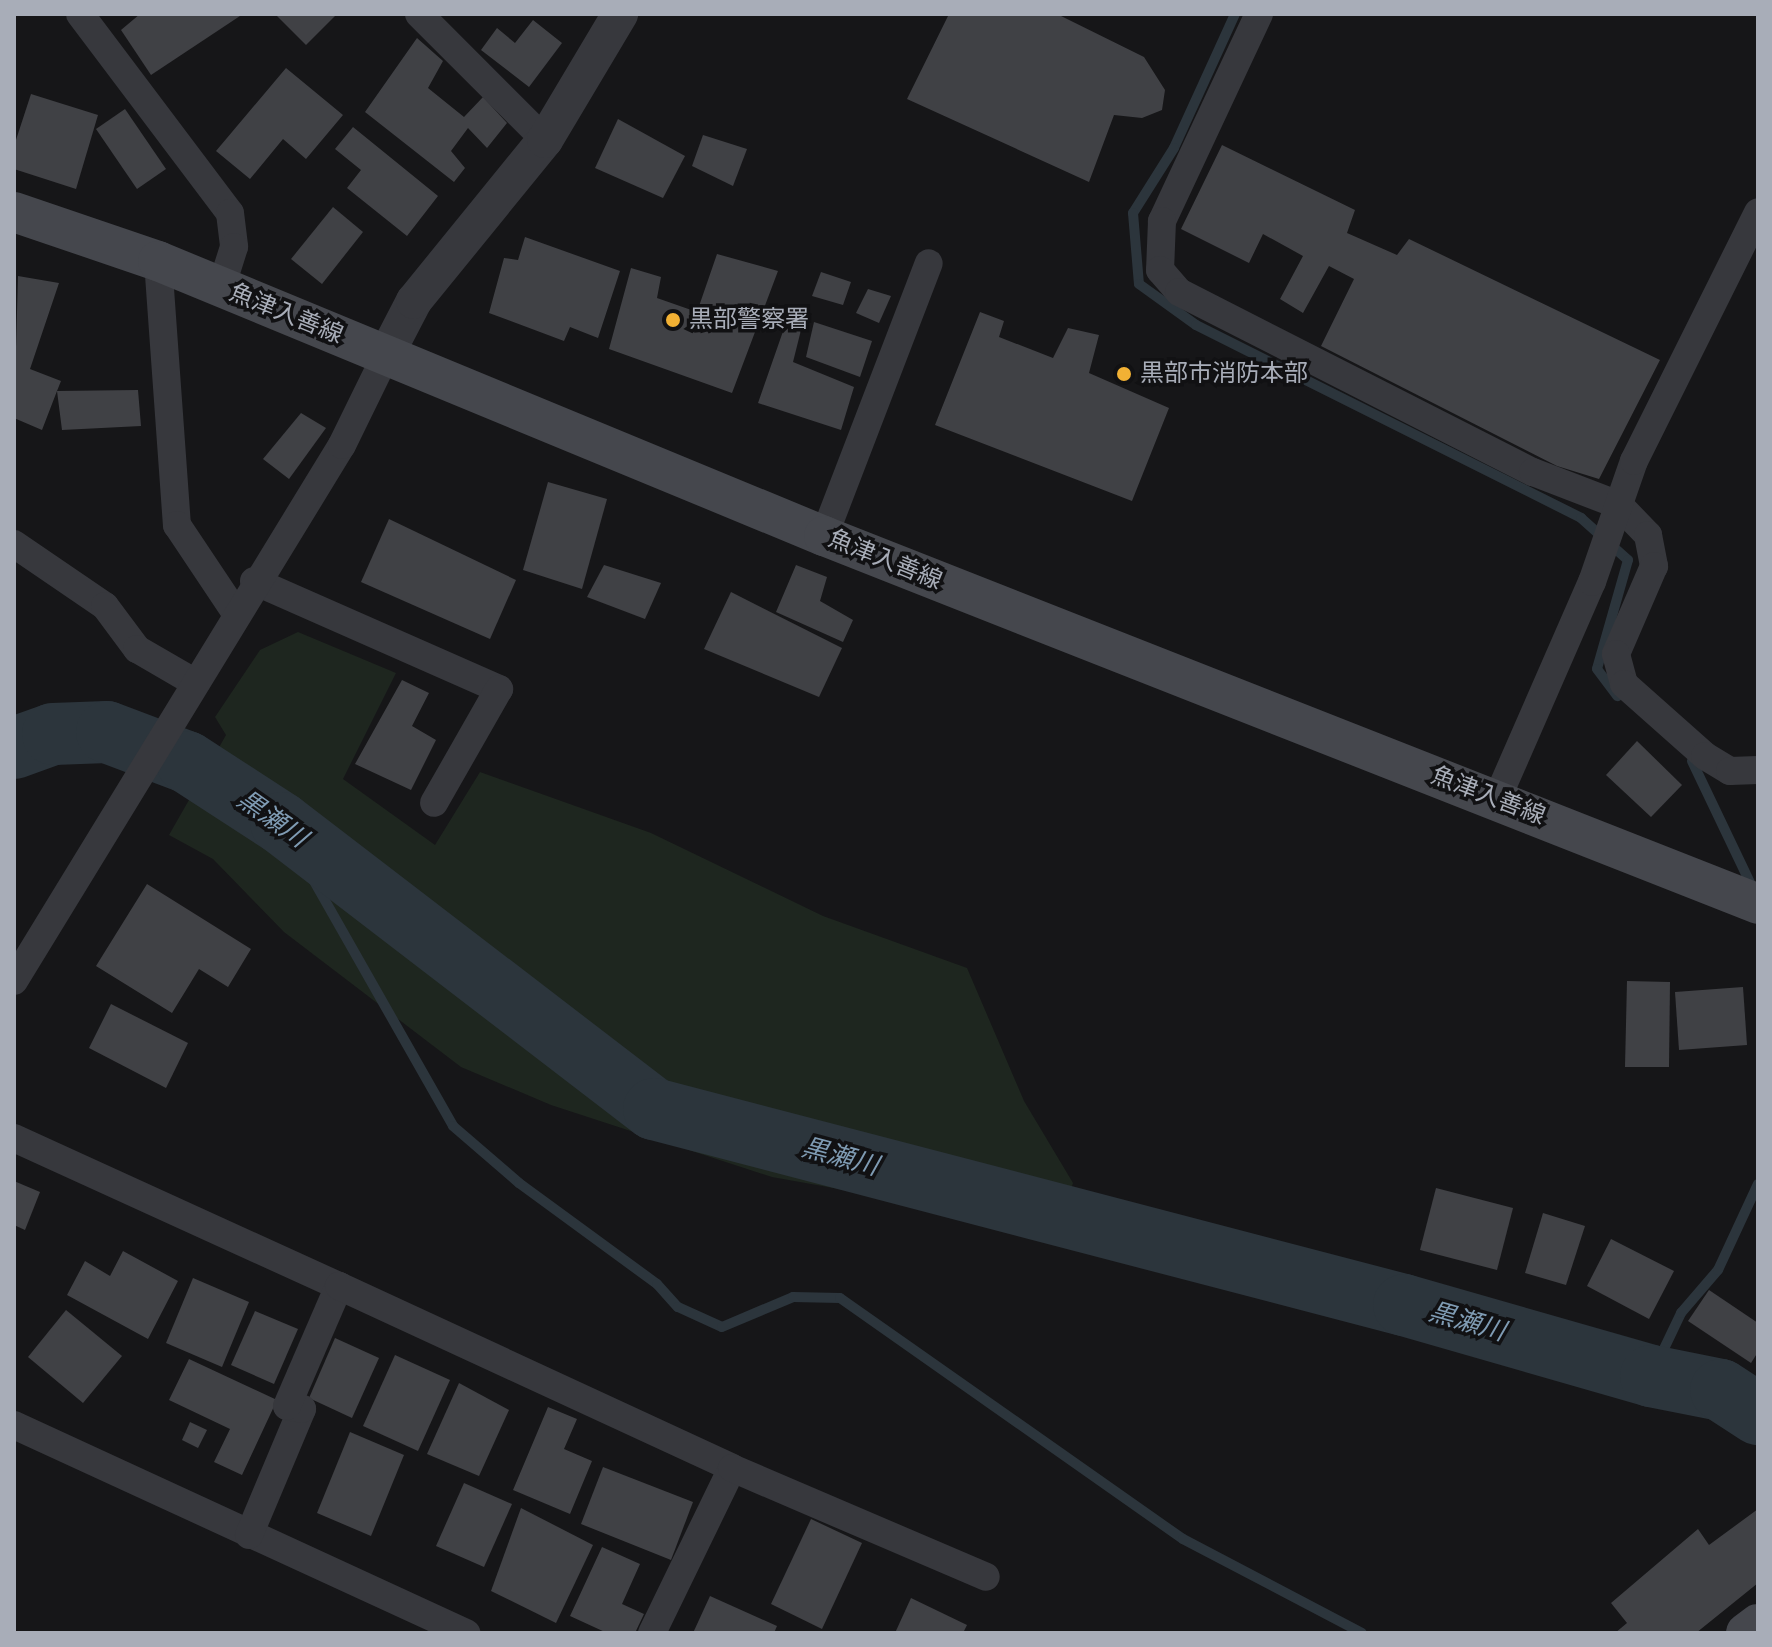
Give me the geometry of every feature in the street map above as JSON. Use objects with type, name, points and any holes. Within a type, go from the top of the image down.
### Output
[{"type":"main road","name":"魚津入善線","points":[[14,212],[158,261],[824,536],[1758,904]]},
{"type":"main road","points":[[1746,1633],[1758,1624]]},
{"type":"street","points":[[80,14],[230,213],[234,247],[221,288]]},
{"type":"street","points":[[419,14],[545,140]]},
{"type":"street","points":[[14,981],[235,612],[342,445],[414,301],[545,140],[620,14]]},
{"type":"street","points":[[1259,14],[1162,221],[1160,270],[1179,292],[1533,472],[1619,505],[1648,535],[1654,566],[1616,654],[1624,684],[1705,756],[1730,771],[1758,770]]},
{"type":"street","points":[[1497,799],[1592,582],[1634,461],[1758,212]]},
{"type":"street","points":[[158,261],[177,525],[235,612]]},
{"type":"street","points":[[824,536],[929,263]]},
{"type":"street","points":[[14,544],[105,606],[137,649],[194,682]]},
{"type":"street","points":[[254,581],[499,689],[434,803]]},
{"type":"street","points":[[14,1138],[732,1468],[986,1577]]},
{"type":"street","points":[[249,1535],[302,1409],[287,1406],[339,1286]]},
{"type":"street","points":[[14,1425],[467,1633]]},
{"type":"street","points":[[652,1633],[732,1468]]},
{"type":"shaded area","points":[[298,632],[396,673],[343,779],[435,845],[480,772],[651,833],[823,916],[967,968],[1024,1101],[1073,1183],[1056,1240],[917,1203],[772,1177],[551,1105],[461,1067],[284,932],[213,859],[169,835],[226,735],[215,717],[260,650]]},
{"type":"building","points":[[140,14],[243,14],[151,75],[121,30]]},
{"type":"building","points":[[275,14],[337,14],[306,45]]},
{"type":"building","points":[[949,14],[1057,14],[1144,57],[1165,90],[1162,110],[1142,118],[1114,115],[1089,182],[907,99]]},
{"type":"building","points":[[533,20],[562,43],[529,87],[481,50],[497,28],[515,43]]},
{"type":"building","points":[[417,38],[443,61],[428,88],[464,117],[483,97],[507,123],[487,148],[468,128],[451,151],[465,168],[454,182],[365,112]]},
{"type":"building","points":[[286,68],[343,115],[306,159],[283,139],[250,179],[216,151]]},
{"type":"building","points":[[31,94],[98,115],[76,189],[14,169],[14,146]]},
{"type":"building","points":[[125,109],[166,169],[137,189],[96,129]]},
{"type":"building","points":[[618,119],[685,156],[663,198],[595,168]]},
{"type":"building","points":[[353,127],[438,196],[407,236],[347,188],[361,170],[335,149]]},
{"type":"building","points":[[703,135],[747,149],[733,186],[692,166]]},
{"type":"building","points":[[1222,145],[1355,210],[1347,233],[1397,255],[1409,239],[1660,360],[1599,479],[1557,466],[1321,346],[1354,279],[1329,266],[1303,313],[1280,299],[1303,256],[1263,234],[1249,263],[1181,229]]},
{"type":"building","points":[[333,207],[363,232],[322,284],[291,259]]},
{"type":"building","points":[[525,237],[620,271],[598,338],[570,327],[564,341],[489,313],[504,258],[518,260]]},
{"type":"building","points":[[717,254],[778,271],[732,393],[609,349],[631,268],[661,277],[657,298],[697,312]]},
{"type":"building","points":[[821,272],[851,282],[843,305],[812,296]]},
{"type":"building","points":[[18,276],[59,283],[30,369],[61,381],[42,430],[14,418]]},
{"type":"building","points":[[868,289],[891,296],[879,323],[856,313]]},
{"type":"building","points":[[980,312],[1004,321],[999,337],[1053,358],[1068,328],[1099,335],[1089,373],[1169,408],[1132,501],[935,425]]},
{"type":"building","points":[[788,317],[803,322],[793,362],[854,387],[841,430],[758,403]]},
{"type":"building","points":[[814,322],[872,341],[860,377],[806,357]]},
{"type":"building","points":[[138,390],[141,426],[62,430],[57,391]]},
{"type":"building","points":[[301,413],[326,428],[289,479],[263,459]]},
{"type":"building","points":[[548,482],[607,499],[582,589],[523,570]]},
{"type":"building","points":[[389,519],[516,580],[490,639],[361,582]]},
{"type":"building","points":[[604,565],[661,583],[645,619],[587,597]]},
{"type":"building","points":[[796,565],[827,577],[820,601],[853,620],[843,642],[776,612]]},
{"type":"building","points":[[731,592],[842,648],[819,697],[704,649]]},
{"type":"building","points":[[402,680],[429,693],[412,726],[436,740],[411,790],[355,764]]},
{"type":"building","points":[[1637,741],[1682,785],[1651,817],[1606,775]]},
{"type":"building","points":[[147,884],[251,949],[228,987],[199,969],[172,1013],[96,966]]},
{"type":"building","points":[[1627,981],[1670,982],[1669,1067],[1625,1067]]},
{"type":"building","points":[[1743,987],[1747,1045],[1679,1050],[1675,992]]},
{"type":"building","points":[[111,1004],[188,1043],[166,1088],[89,1048]]},
{"type":"building","points":[[14,1181],[40,1192],[25,1230],[14,1225]]},
{"type":"building","points":[[1436,1188],[1513,1208],[1497,1270],[1420,1250]]},
{"type":"building","points":[[1543,1213],[1585,1226],[1566,1285],[1525,1273]]},
{"type":"building","points":[[1611,1239],[1674,1271],[1649,1319],[1587,1286]]},
{"type":"building","points":[[123,1251],[178,1281],[148,1339],[67,1295],[85,1261],[110,1276]]},
{"type":"building","points":[[193,1278],[249,1302],[222,1367],[166,1343]]},
{"type":"building","points":[[1709,1290],[1758,1323],[1758,1352],[1751,1363],[1688,1321]]},
{"type":"building","points":[[66,1310],[122,1356],[83,1403],[28,1357]]},
{"type":"building","points":[[255,1311],[298,1329],[274,1384],[231,1365]]},
{"type":"building","points":[[335,1338],[379,1358],[352,1418],[309,1398]]},
{"type":"building","points":[[395,1355],[450,1380],[418,1451],[363,1426]]},
{"type":"building","points":[[189,1359],[277,1400],[242,1475],[214,1462],[230,1429],[169,1400]]},
{"type":"building","points":[[459,1383],[509,1410],[479,1476],[427,1454]]},
{"type":"building","points":[[548,1407],[577,1419],[564,1449],[592,1461],[570,1514],[513,1490]]},
{"type":"building","points":[[190,1422],[207,1430],[198,1448],[182,1440]]},
{"type":"building","points":[[350,1432],[404,1455],[371,1536],[317,1513]]},
{"type":"building","points":[[603,1467],[693,1502],[671,1560],[581,1524]]},
{"type":"building","points":[[464,1483],[512,1504],[484,1567],[436,1546]]},
{"type":"building","points":[[521,1508],[593,1545],[556,1623],[491,1591]]},
{"type":"building","points":[[1758,1509],[1758,1583],[1696,1633],[1615,1633],[1627,1623],[1611,1603],[1698,1529],[1709,1545]]},
{"type":"building","points":[[811,1519],[862,1543],[822,1629],[771,1604]]},
{"type":"building","points":[[602,1547],[640,1564],[622,1604],[644,1614],[635,1633],[607,1633],[570,1616]]},
{"type":"building","points":[[710,1596],[777,1626],[774,1633],[693,1633]]},
{"type":"building","points":[[911,1598],[967,1625],[963,1633],[895,1633]]},
{"type":"waterway","points":[[1235,14],[1174,148],[1133,213],[1139,284],[1196,325],[1581,518],[1628,560],[1597,669],[1617,696]]},
{"type":"waterway","name":"黒瀬川","points":[[14,748],[53,734],[107,732],[187,762],[281,823],[654,1109],[1404,1305],[1651,1376],[1721,1390],[1758,1414]]},
{"type":"waterway","points":[[1692,761],[1754,891]]},
{"type":"waterway","points":[[281,823],[453,1126],[519,1183],[657,1284],[678,1307],[722,1327],[793,1297],[840,1298],[1183,1539],[1362,1633]]},
{"type":"waterway","points":[[1651,1376],[1681,1313],[1718,1270],[1758,1184]]},
{"type":"place","name":"黒部警察署","points":[[673,320]]},
{"type":"place","name":"黒部市消防本部","points":[[1124,374]]}]
